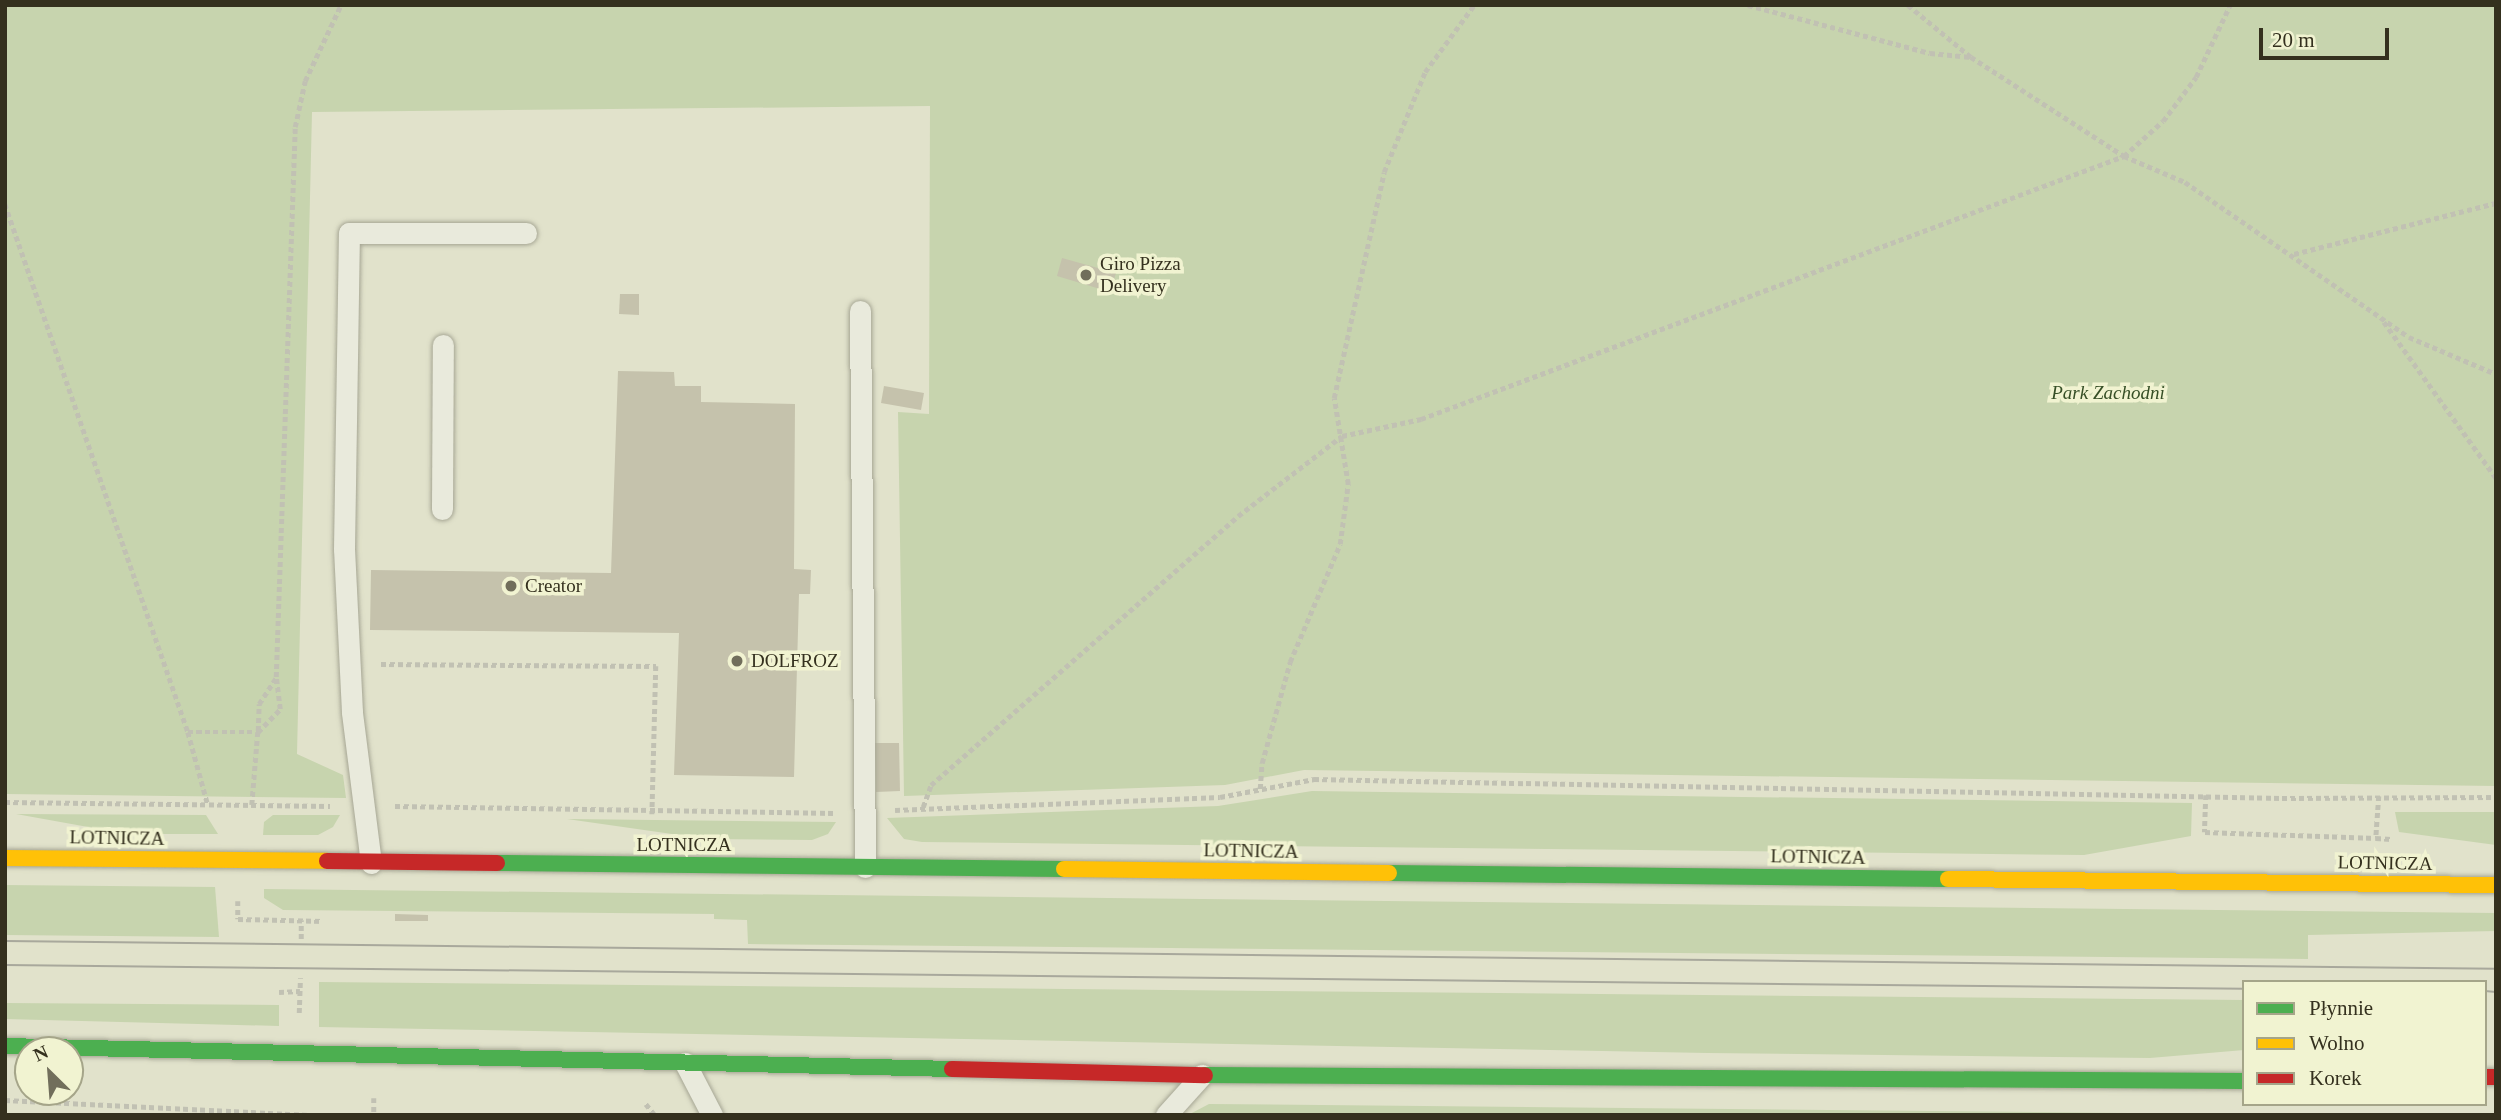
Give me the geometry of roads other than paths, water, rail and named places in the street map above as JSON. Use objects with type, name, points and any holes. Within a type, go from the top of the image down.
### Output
[{"type":"main road","name":"LOTNICZA","points":[[5,858],[2496,885]]},
{"type":"main road","points":[[5,1046],[1203,1075],[2242,1081]]},
{"type":"lane","points":[[371,863],[367,806],[349,664],[344,507],[349,233],[526,233]]},
{"type":"lane","points":[[860,311],[865,867]]},
{"type":"lane","points":[[442,509],[443,345]]},
{"type":"lane","points":[[685,1063],[712,1115]]},
{"type":"lane","points":[[1166,1115],[1203,1075]]},
{"type":"tram line","points":[[5,941],[2496,969]]},
{"type":"tram line","points":[[5,965],[2242,989]]},
{"type":"tram line","points":[[2487,991],[2496,992]]},
{"type":"place","name":"Giro Pizza Delivery","points":[[1086,275]]},
{"type":"place","name":"Creator","points":[[511,586]]},
{"type":"place","name":"DOLFROZ","points":[[737,661]]},
{"type":"park label","name":"Park Zachodni","points":[[2108,393]]}]
